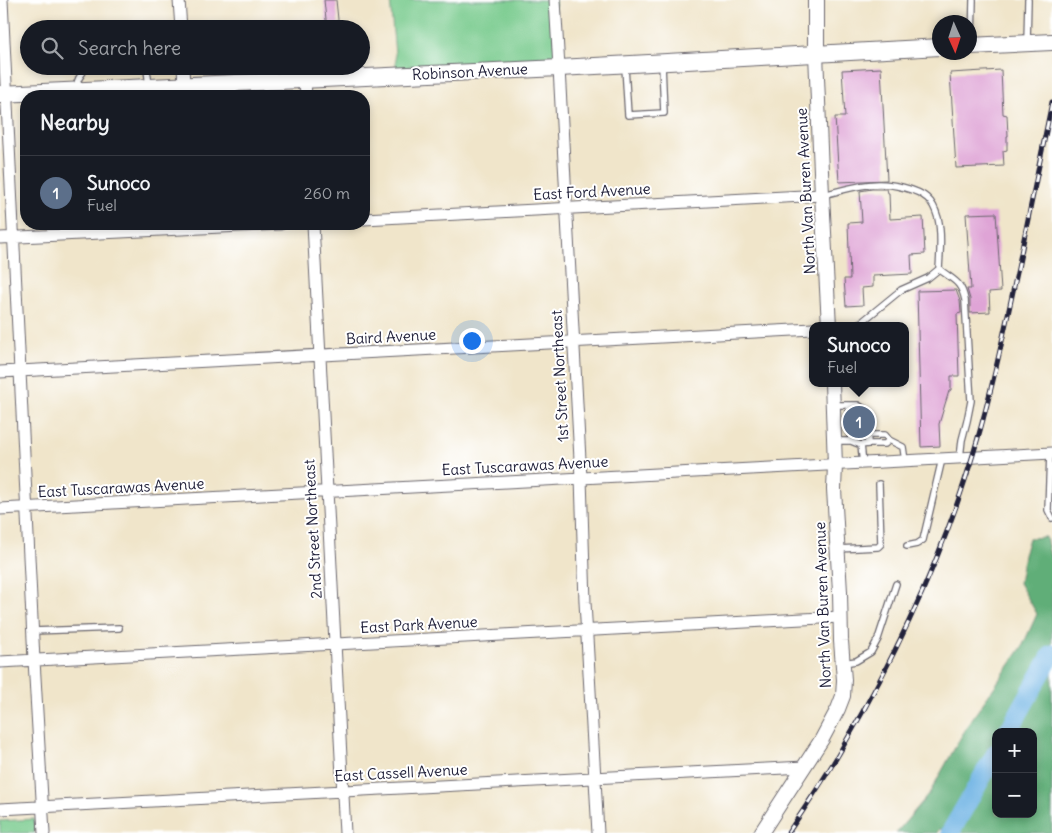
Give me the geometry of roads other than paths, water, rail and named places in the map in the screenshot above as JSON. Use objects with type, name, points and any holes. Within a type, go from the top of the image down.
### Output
[{"type":"main road","points":[[816,0],[816,54]]},
{"type":"main road","points":[[977,46],[1052,42]]},
{"type":"main road","name":"Robinson Avenue","points":[[100,90],[184,86],[306,88],[560,68],[932,48]]},
{"type":"main road","name":"Robinson Avenue","points":[[3,94],[20,93]]},
{"type":"street","points":[[179,0],[180,20]]},
{"type":"street","name":"1st Street Northeast","points":[[555,0],[598,833]]},
{"type":"street","points":[[1,1],[3,94],[13,238],[44,833]]},
{"type":"street","name":"North Van Buren Avenue","points":[[816,54],[829,322]]},
{"type":"street","points":[[183,75],[184,86]]},
{"type":"street","name":"East Ford Avenue","points":[[370,219],[822,195]]},
{"type":"street","points":[[0,238],[166,230]]},
{"type":"street","name":"2nd Street Northeast","points":[[313,230],[344,833]]},
{"type":"street","name":"Baird Avenue","points":[[0,372],[809,329]]},
{"type":"street","name":"North Van Buren Avenue","points":[[762,833],[822,739],[841,705],[844,680],[834,489],[832,387]]},
{"type":"street","name":"East Tuscarawas Avenue","points":[[0,509],[1051,453]]},
{"type":"street","name":"East Park Avenue","points":[[0,662],[840,618]]},
{"type":"street","name":"East Cassell Avenue","points":[[0,810],[804,767]]},
{"type":"lane","points":[[972,15],[973,0]]},
{"type":"lane","points":[[1027,43],[1028,0]]},
{"type":"lane","points":[[625,64],[628,115],[664,113],[662,62]]},
{"type":"lane","points":[[75,90],[81,75]]},
{"type":"lane","points":[[148,75],[149,88]]},
{"type":"lane","points":[[822,195],[879,184],[906,187],[926,197],[932,205],[940,227],[940,269]]},
{"type":"lane","points":[[861,322],[901,290],[928,278],[940,269]]},
{"type":"lane","points":[[940,269],[963,289],[965,300],[971,401],[960,458]]},
{"type":"lane","points":[[832,405],[858,405],[866,410],[868,435],[863,464]]},
{"type":"lane","points":[[849,405],[850,441]]},
{"type":"lane","points":[[868,435],[885,435],[888,440],[903,447],[905,461]]},
{"type":"lane","points":[[834,441],[885,444],[888,440]]},
{"type":"lane","points":[[1051,453],[1048,510],[1052,518]]},
{"type":"lane","points":[[907,546],[917,544],[923,540],[942,459]]},
{"type":"lane","points":[[838,549],[878,547],[881,544],[879,484]]},
{"type":"lane","points":[[843,663],[856,661],[871,652],[878,639],[896,584]]},
{"type":"lane","points":[[32,631],[119,628]]},
{"type":"waterway","points":[[1010,728],[1052,654]]},
{"type":"waterway","points":[[950,833],[992,760]]},
{"type":"railway","points":[[788,833],[832,766],[881,678],[914,612],[955,509],[975,448],[995,371],[1052,102]]},
{"type":"place","name":"Sunoco","points":[[859,422]]}]
